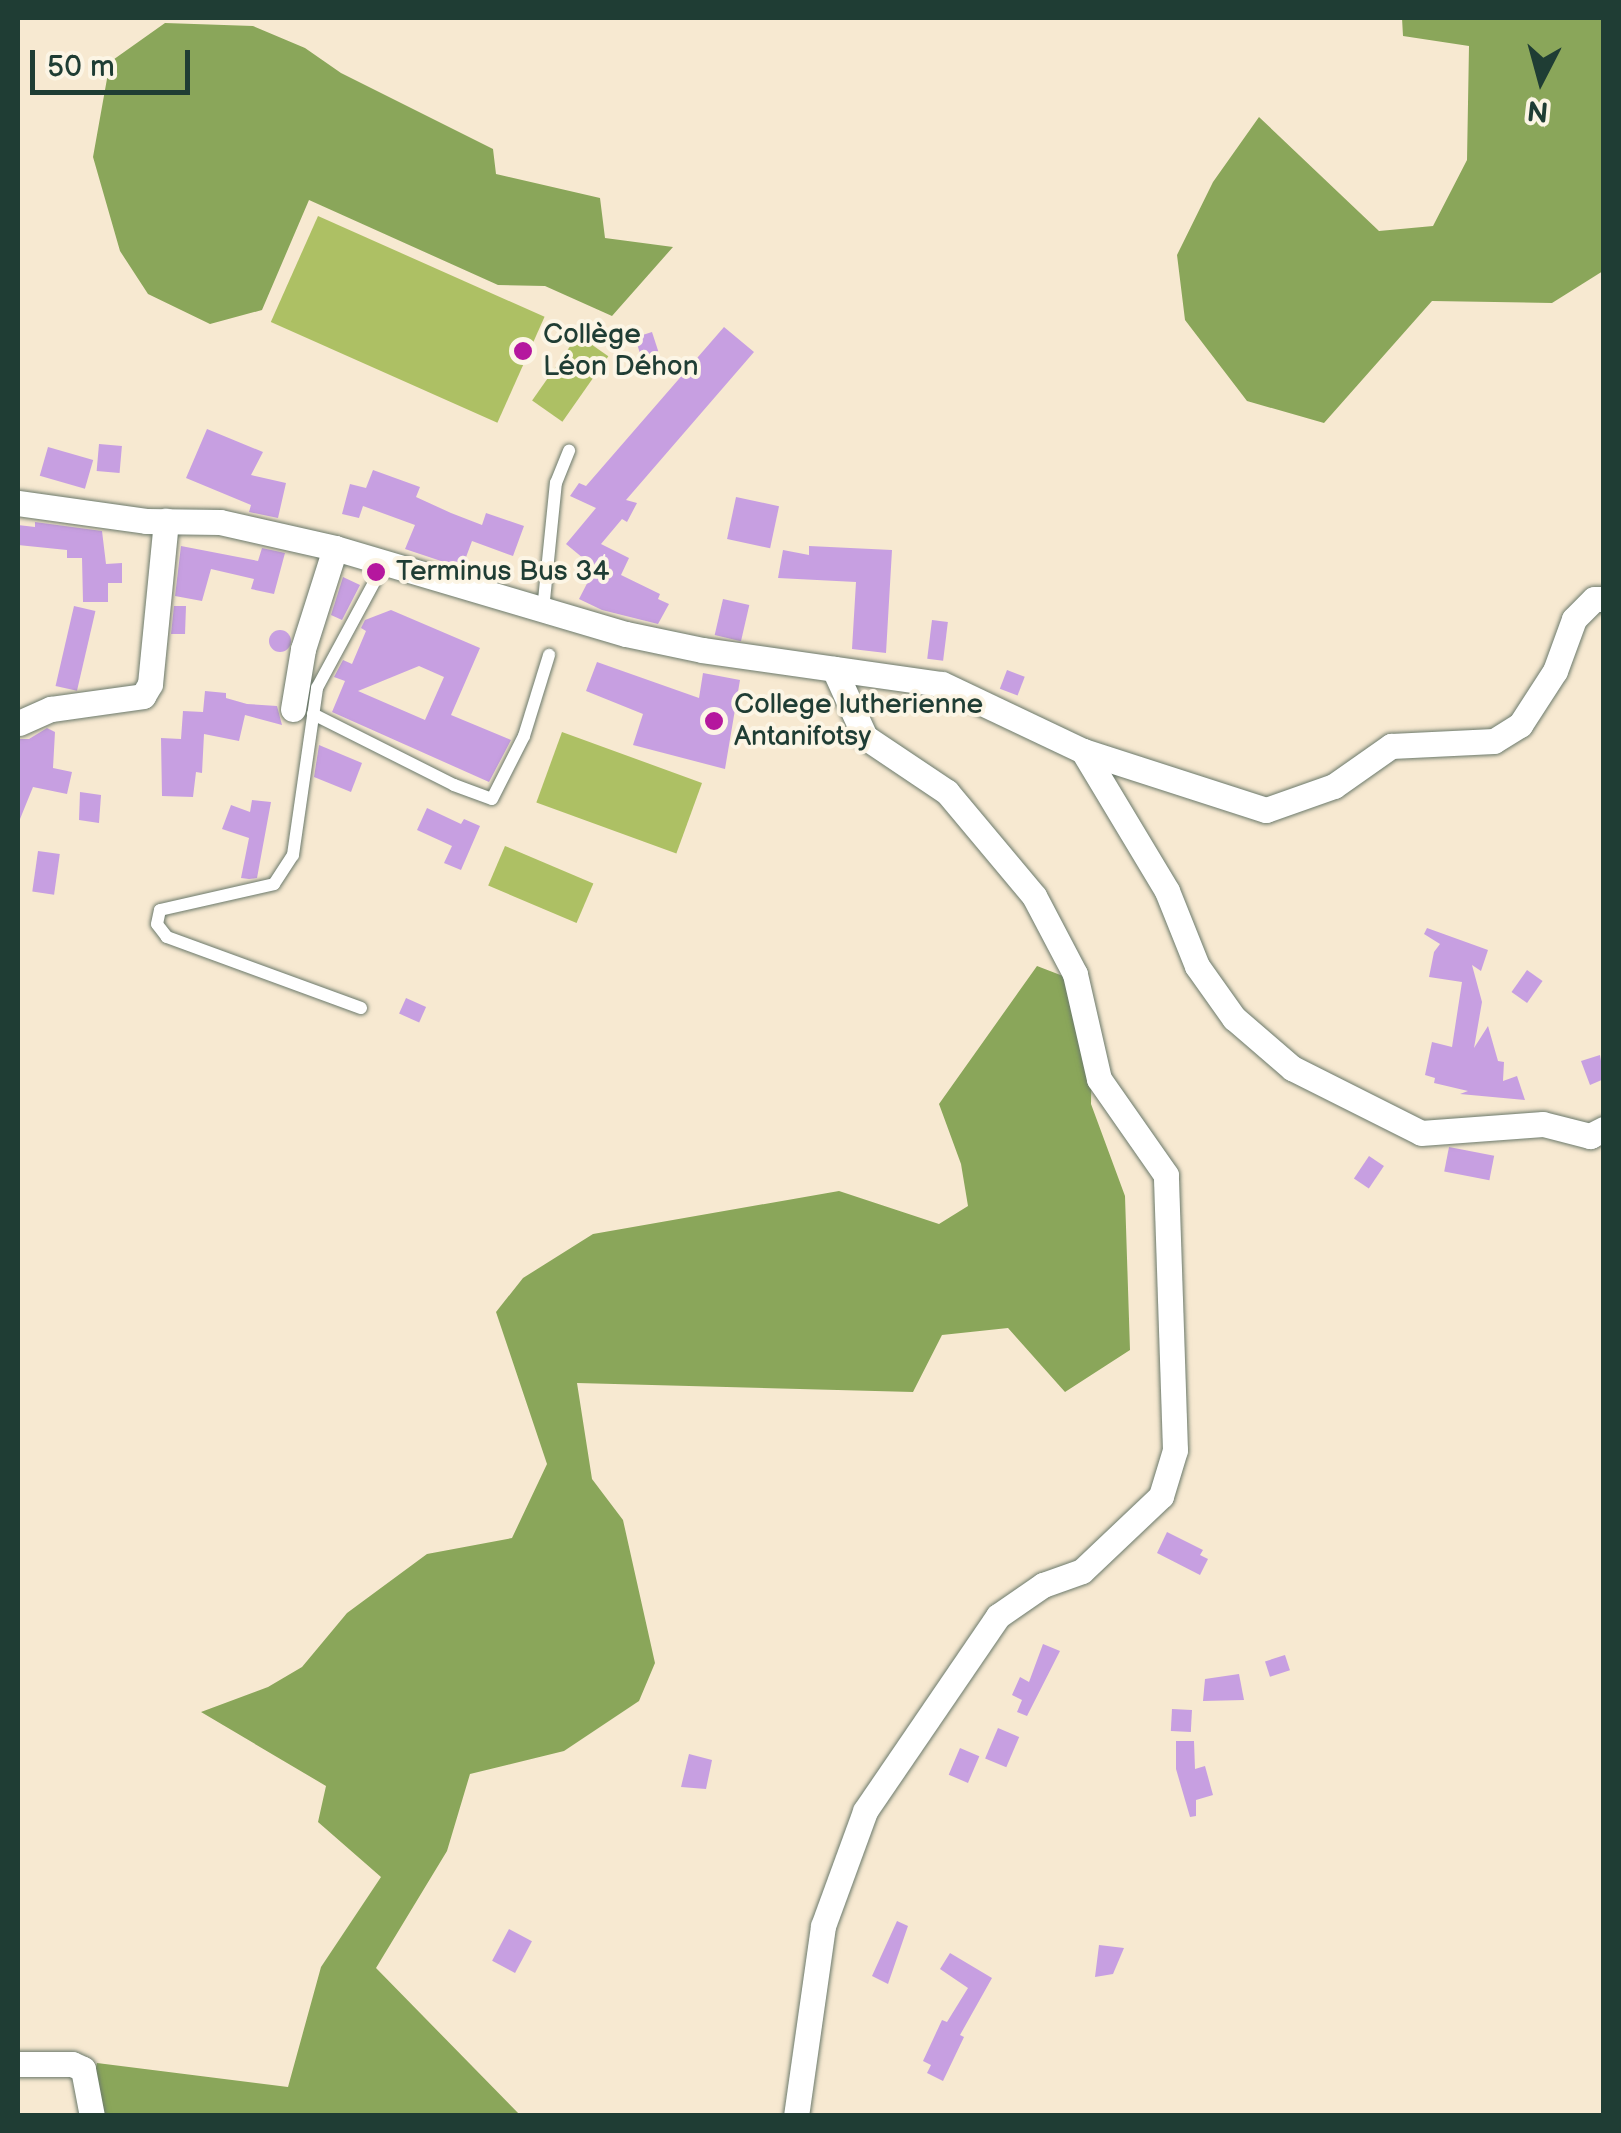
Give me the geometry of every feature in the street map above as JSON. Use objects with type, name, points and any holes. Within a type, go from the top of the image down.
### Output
[{"type":"street","points":[[18,503],[166,522],[220,522],[335,548],[383,566],[702,650],[942,684],[1083,751],[1266,810],[1334,786],[1391,746],[1494,741],[1520,725],[1555,671],[1574,619],[1594,598],[1604,599]]},
{"type":"street","points":[[19,723],[51,709],[143,696],[150,684],[166,522]]},
{"type":"street","points":[[303,712],[303,649],[335,548]]},
{"type":"street","points":[[796,2116],[823,1926],[865,1811],[998,1616],[1043,1585],[1082,1571],[1161,1496],[1175,1450],[1166,1175],[1099,1080],[1075,974],[1034,896],[948,792],[865,738],[834,669]]},
{"type":"street","points":[[1083,751],[1167,892],[1197,966],[1234,1018],[1292,1068],[1422,1133],[1543,1124],[1590,1136],[1604,1128]]},
{"type":"street","points":[[18,2064],[72,2064],[83,2069],[92,2116]]},
{"type":"lane","points":[[543,610],[556,483],[569,452]]},
{"type":"lane","points":[[362,1008],[167,938],[157,924],[160,910],[274,884],[293,855],[303,712],[383,566]]},
{"type":"lane","points":[[303,712],[454,785],[492,799],[524,736],[549,655]]},
{"type":"green space","points":[[1402,18],[1603,18],[1603,271],[1552,303],[1432,301],[1324,423],[1247,401],[1185,320],[1177,255],[1213,182],[1259,117],[1379,231],[1433,226],[1467,160],[1469,46],[1403,36]]},
{"type":"green space","points":[[165,23],[253,26],[305,48],[341,73],[493,149],[496,174],[600,198],[605,238],[673,247],[612,316],[545,286],[498,285],[309,200],[262,310],[210,324],[148,294],[120,251],[93,157],[110,62]]},
{"type":"green space","points":[[318,216],[545,317],[497,423],[271,322]]},
{"type":"green space","points":[[578,335],[608,356],[562,422],[532,401]]},
{"type":"green space","points":[[562,732],[702,783],[676,853],[536,802]]},
{"type":"green space","points":[[505,846],[593,884],[577,923],[488,886]]},
{"type":"green space","points":[[1037,966],[1076,981],[1092,1048],[1091,1104],[1125,1196],[1130,1350],[1065,1392],[1008,1328],[942,1335],[913,1392],[577,1383],[592,1479],[623,1520],[655,1663],[639,1701],[564,1751],[470,1774],[447,1851],[376,1968],[520,2115],[83,2116],[97,2063],[288,2087],[321,1967],[381,1877],[318,1822],[326,1786],[201,1712],[268,1687],[302,1667],[347,1613],[427,1554],[512,1538],[547,1464],[496,1312],[523,1278],[593,1234],[839,1191],[939,1224],[968,1206],[961,1164],[939,1104]]},
{"type":"building","points":[[724,327],[754,352],[626,500],[637,503],[627,522],[622,519],[601,544],[629,558],[621,575],[660,594],[658,599],[669,604],[658,624],[602,610],[579,599],[595,568],[566,544],[596,508],[570,496],[579,483],[586,486]]},
{"type":"building","points":[[652,332],[658,351],[641,357],[635,338]]},
{"type":"building","points":[[207,429],[263,452],[251,475],[286,483],[278,518],[249,512],[251,505],[186,478]]},
{"type":"building","points":[[99,444],[122,446],[120,473],[97,471]]},
{"type":"building","points":[[48,447],[93,460],[85,489],[40,476]]},
{"type":"building","points":[[373,470],[420,487],[416,497],[482,525],[486,513],[524,526],[513,556],[472,541],[462,568],[405,549],[415,525],[363,506],[359,518],[342,514],[350,484],[366,488]]},
{"type":"building","points":[[736,497],[779,506],[770,548],[727,539]]},
{"type":"building","points":[[35,522],[102,531],[106,564],[122,563],[122,583],[108,583],[108,602],[83,602],[82,558],[67,558],[67,550],[18,545],[18,525],[35,527]]},
{"type":"building","points":[[181,546],[258,561],[262,548],[285,553],[274,594],[251,589],[254,579],[211,569],[202,601],[175,596]]},
{"type":"building","points":[[809,546],[892,550],[886,653],[852,649],[856,582],[778,578],[783,550],[809,555]]},
{"type":"building","points":[[343,577],[360,585],[342,620],[331,615]]},
{"type":"building","points":[[723,599],[749,605],[741,641],[715,635]]},
{"type":"building","points":[[74,606],[95,611],[77,691],[56,686]]},
{"type":"building","points":[[174,606],[186,606],[185,634],[171,634]]},
{"type":"building","points":[[391,610],[480,648],[451,715],[511,740],[489,782],[332,712],[345,681],[334,677],[343,660],[352,664],[366,631],[361,628],[365,620]],"holes":[[[419,666],[444,677],[425,720],[358,691]]]},
{"type":"building","points":[[932,620],[948,622],[943,661],[927,659]]},
{"type":"building","points":[[280,630],[288,633],[288,649],[280,652],[272,649],[269,641],[272,633]]},
{"type":"building","points":[[597,662],[699,698],[703,673],[740,680],[725,769],[633,745],[643,714],[586,691]]},
{"type":"building","points":[[1007,670],[1025,677],[1018,695],[1000,689]]},
{"type":"building","points":[[205,691],[226,693],[226,698],[247,704],[277,706],[282,725],[245,715],[239,741],[204,734],[202,773],[196,772],[193,797],[162,796],[161,738],[181,739],[183,711],[203,712]]},
{"type":"building","points":[[47,728],[55,732],[53,768],[72,772],[67,794],[33,787],[18,824],[18,739],[29,739]]},
{"type":"building","points":[[319,745],[362,763],[351,792],[314,777]]},
{"type":"building","points":[[80,792],[101,795],[99,823],[79,820]]},
{"type":"building","points":[[252,800],[271,802],[257,878],[249,879],[241,878],[249,838],[222,829],[231,805],[250,812]]},
{"type":"building","points":[[427,808],[461,824],[464,819],[480,826],[461,870],[444,863],[452,846],[417,830]]},
{"type":"building","points":[[38,851],[60,854],[54,895],[32,892]]},
{"type":"building","points":[[1427,928],[1488,950],[1481,971],[1472,965],[1482,1002],[1474,1048],[1488,1026],[1498,1061],[1504,1062],[1503,1081],[1517,1076],[1525,1100],[1460,1094],[1468,1091],[1434,1083],[1435,1078],[1425,1075],[1432,1042],[1452,1047],[1462,982],[1429,977],[1434,952],[1440,944],[1424,934]]},
{"type":"building","points":[[1527,970],[1543,981],[1527,1003],[1512,992]]},
{"type":"building","points":[[406,998],[426,1007],[419,1022],[399,1014]]},
{"type":"building","points":[[1600,1055],[1604,1079],[1590,1085],[1581,1061]]},
{"type":"building","points":[[1449,1147],[1494,1156],[1489,1180],[1444,1172]]},
{"type":"building","points":[[1369,1156],[1384,1166],[1369,1188],[1354,1178]]},
{"type":"building","points":[[1167,1532],[1203,1550],[1200,1555],[1208,1559],[1200,1575],[1157,1553]]},
{"type":"building","points":[[1043,1644],[1060,1651],[1027,1716],[1017,1712],[1022,1700],[1012,1695],[1020,1677],[1029,1682]]},
{"type":"building","points":[[1285,1655],[1290,1670],[1270,1677],[1265,1661]]},
{"type":"building","points":[[1239,1674],[1244,1700],[1203,1701],[1205,1679]]},
{"type":"building","points":[[1172,1709],[1192,1710],[1191,1732],[1171,1731]]},
{"type":"building","points":[[998,1728],[1019,1737],[1006,1767],[985,1758]]},
{"type":"building","points":[[1176,1741],[1194,1741],[1195,1769],[1205,1766],[1213,1795],[1196,1800],[1196,1816],[1190,1817],[1176,1769]]},
{"type":"building","points":[[960,1748],[979,1756],[968,1783],[949,1775]]},
{"type":"building","points":[[689,1754],[712,1760],[706,1789],[681,1787]]},
{"type":"building","points":[[897,1921],[908,1926],[888,1984],[872,1976]]},
{"type":"building","points":[[509,1929],[532,1941],[515,1973],[492,1961]]},
{"type":"building","points":[[1099,1945],[1124,1948],[1113,1974],[1095,1977]]},
{"type":"building","points":[[950,1953],[992,1978],[960,2035],[964,2037],[943,2081],[927,2073],[931,2065],[923,2061],[942,2020],[947,2022],[968,1988],[940,1969]]},
{"type":"place","name":"Collège Léon Déhon","points":[[523,351]]},
{"type":"place","name":"Terminus Bus 34","points":[[376,572]]},
{"type":"place","name":"College lutherienne Antanifotsy","points":[[714,721]]}]
